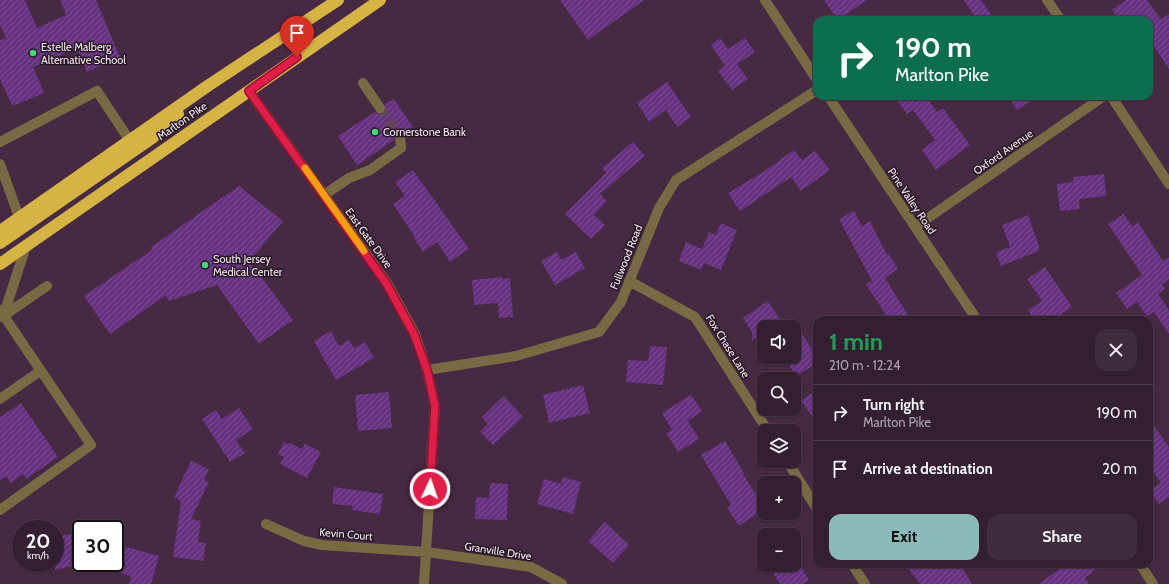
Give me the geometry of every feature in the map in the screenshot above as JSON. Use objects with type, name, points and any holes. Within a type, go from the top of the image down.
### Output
[{"type":"highway","name":"Marlton Pike","points":[[0,230],[130,141],[209,84],[338,0]]},
{"type":"highway","name":"Marlton Pike","points":[[0,264],[380,0]]},
{"type":"highway","points":[[0,243],[152,138],[209,84]]},
{"type":"street","points":[[765,0],[813,74]]},
{"type":"street","points":[[1047,0],[1058,16]]},
{"type":"street","points":[[363,83],[380,108]]},
{"type":"street","points":[[0,142],[97,91],[130,141]]},
{"type":"street","name":"East Gate Drive","points":[[249,91],[386,283],[414,334],[427,370],[435,406],[424,584]]},
{"type":"street","name":"Fullwood Road","points":[[427,370],[516,356],[599,332],[621,302],[659,208],[676,180],[813,93]]},
{"type":"street","name":"Pine Valley Road","points":[[831,100],[974,316]]},
{"type":"street","name":"Oxford Avenue","points":[[915,227],[1098,100]]},
{"type":"street","points":[[1114,100],[1169,184]]},
{"type":"street","points":[[324,195],[349,178],[370,170],[401,148],[400,136]]},
{"type":"street","points":[[0,164],[19,217]]},
{"type":"street","points":[[1,315],[26,246]]},
{"type":"street","name":"Fox Chase Lane","points":[[629,281],[695,317],[764,424]]},
{"type":"street","points":[[1,315],[47,286]]},
{"type":"street","points":[[0,510],[91,445],[1,315]]},
{"type":"street","points":[[0,399],[40,371]]},
{"type":"street","points":[[791,468],[813,503]]},
{"type":"street","name":"Kevin Court","points":[[266,524],[304,541],[322,545],[427,552]]},
{"type":"street","name":"Granville Drive","points":[[427,552],[531,567],[562,584]]},
{"type":"street","points":[[855,568],[865,584]]},
{"type":"street","points":[[1143,568],[1153,584]]},
{"type":"building","name":"Estelle Malberg Alternative School","points":[[0,0],[25,0],[37,28],[66,15],[60,0],[96,0],[120,57],[87,72],[77,48],[33,67],[44,93],[12,106],[0,79],[0,40],[6,38],[0,25]]},
{"type":"building","points":[[560,0],[644,0],[588,40]]},
{"type":"building","points":[[824,0],[867,0],[844,16],[835,16]]},
{"type":"building","points":[[964,0],[981,0],[992,16],[974,16]]},
{"type":"building","points":[[1126,0],[1147,0],[1161,19],[1169,14],[1169,69],[1155,48],[1153,50],[1153,16],[1117,16],[1112,10]]},
{"type":"building","points":[[720,38],[728,49],[745,38],[755,52],[737,64],[748,79],[732,90],[718,71],[725,66],[711,45]]},
{"type":"building","points":[[667,82],[691,117],[677,127],[666,110],[649,122],[637,103]]},
{"type":"building","name":"Cornerstone Bank","points":[[394,99],[413,127],[405,132],[402,130],[397,130],[394,134],[394,140],[357,165],[338,136],[375,112],[378,114],[383,114],[386,110],[385,104]]},
{"type":"building","points":[[897,100],[929,100],[937,112],[943,108],[970,145],[936,170],[922,150],[935,140],[913,110],[907,114]]},
{"type":"building","points":[[1011,100],[1033,100],[1017,110]]},
{"type":"building","points":[[633,142],[645,156],[600,194],[607,201],[594,215],[605,225],[591,239],[565,214],[606,173],[602,168]]},
{"type":"building","points":[[794,150],[802,160],[815,151],[830,170],[801,191],[791,177],[740,211],[728,193],[763,172]]},
{"type":"building","points":[[413,170],[469,249],[450,262],[437,242],[423,252],[393,204],[405,196],[395,182]]},
{"type":"building","points":[[1104,174],[1106,196],[1079,199],[1080,209],[1060,211],[1057,184],[1073,182],[1073,177]]},
{"type":"building","name":"South Jersey Medical Center","points":[[239,186],[283,221],[248,263],[257,271],[293,320],[259,344],[217,285],[169,301],[166,295],[110,334],[84,296],[152,250],[151,247]]},
{"type":"building","points":[[854,211],[862,226],[870,221],[887,255],[889,254],[898,269],[885,278],[909,316],[886,316],[866,284],[872,281],[839,219]]},
{"type":"building","points":[[1124,214],[1132,226],[1138,222],[1163,261],[1169,257],[1169,279],[1162,284],[1165,289],[1158,294],[1169,310],[1169,334],[1154,312],[1147,316],[1137,302],[1127,309],[1116,293],[1142,275],[1108,224]]},
{"type":"building","points":[[1028,215],[1039,246],[1039,251],[1001,266],[996,252],[1010,247],[1002,225]]},
{"type":"building","points":[[721,223],[737,230],[721,270],[704,263],[701,270],[679,261],[686,242],[702,249],[709,232],[716,235]]},
{"type":"building","points":[[557,252],[561,260],[576,252],[585,268],[555,285],[541,261]]},
{"type":"building","points":[[1045,267],[1072,307],[1059,316],[1032,316],[1028,310],[1042,301],[1027,279]]},
{"type":"building","points":[[502,277],[502,279],[510,278],[513,317],[499,318],[498,303],[474,305],[472,280]]},
{"type":"building","points":[[768,301],[780,320],[757,320],[757,337],[752,340],[752,332],[743,318]]},
{"type":"building","points":[[331,331],[339,346],[349,340],[354,348],[365,342],[374,358],[336,380],[314,341]]},
{"type":"building","points":[[801,332],[813,351],[813,365],[801,373],[793,372],[788,364],[801,364]]},
{"type":"building","points":[[650,346],[667,347],[663,385],[626,382],[628,360],[648,361]]},
{"type":"building","points":[[583,385],[590,413],[549,423],[543,395]]},
{"type":"building","points":[[389,392],[392,428],[358,431],[355,395]]},
{"type":"building","points":[[813,392],[813,418],[801,401]]},
{"type":"building","points":[[691,395],[702,411],[688,421],[699,439],[678,452],[666,433],[672,430],[662,413]]},
{"type":"building","points":[[504,396],[523,417],[493,445],[480,432],[488,424],[482,417]]},
{"type":"building","points":[[21,403],[58,457],[26,479],[23,474],[11,483],[6,476],[0,480],[0,417]]},
{"type":"building","points":[[239,408],[253,429],[236,440],[245,453],[230,462],[202,419],[216,410],[222,419]]},
{"type":"building","points":[[1153,425],[1169,447],[1169,497],[1159,504],[1153,496],[1153,488],[1161,483],[1153,471]]},
{"type":"building","points":[[725,441],[757,496],[757,514],[739,526],[727,508],[731,505],[701,455]]},
{"type":"building","points":[[284,442],[288,445],[289,443],[302,449],[305,444],[321,452],[307,478],[280,464],[284,457],[278,454]]},
{"type":"building","points":[[191,461],[209,469],[204,480],[209,482],[191,519],[201,521],[198,542],[206,543],[203,561],[173,557],[181,501],[174,497]]},
{"type":"building","points":[[563,477],[581,482],[573,514],[537,504],[544,479],[561,484]]},
{"type":"building","points":[[490,483],[508,484],[507,520],[475,519],[476,497],[489,498]]},
{"type":"building","points":[[334,487],[383,494],[380,514],[352,510],[353,506],[332,504]]},
{"type":"building","points":[[605,522],[629,545],[613,563],[588,541]]},
{"type":"building","points":[[72,534],[72,566],[64,568],[64,535]]},
{"type":"building","points":[[124,546],[159,556],[151,584],[129,584],[131,576],[118,572],[124,572]]},
{"type":"building","points":[[801,567],[809,580],[803,584],[780,584],[772,572],[801,572]]},
{"type":"building","points":[[908,568],[962,568],[972,584],[920,584]]},
{"type":"building","points":[[1061,568],[1098,568],[1085,578],[1089,584],[1039,584]]},
{"type":"tunnel","points":[[380,108],[400,136]]},
{"type":"slow traffic","points":[[305,168],[364,251]]},
{"type":"place","name":"Estelle Malberg Alternative School","points":[[33,53]]},
{"type":"place","name":"Cornerstone Bank","points":[[375,132]]},
{"type":"place","name":"South Jersey Medical Center","points":[[205,265]]},
{"type":"route","points":[[297,57],[249,91],[386,283],[414,334],[427,370],[435,406],[430,489]]}]
